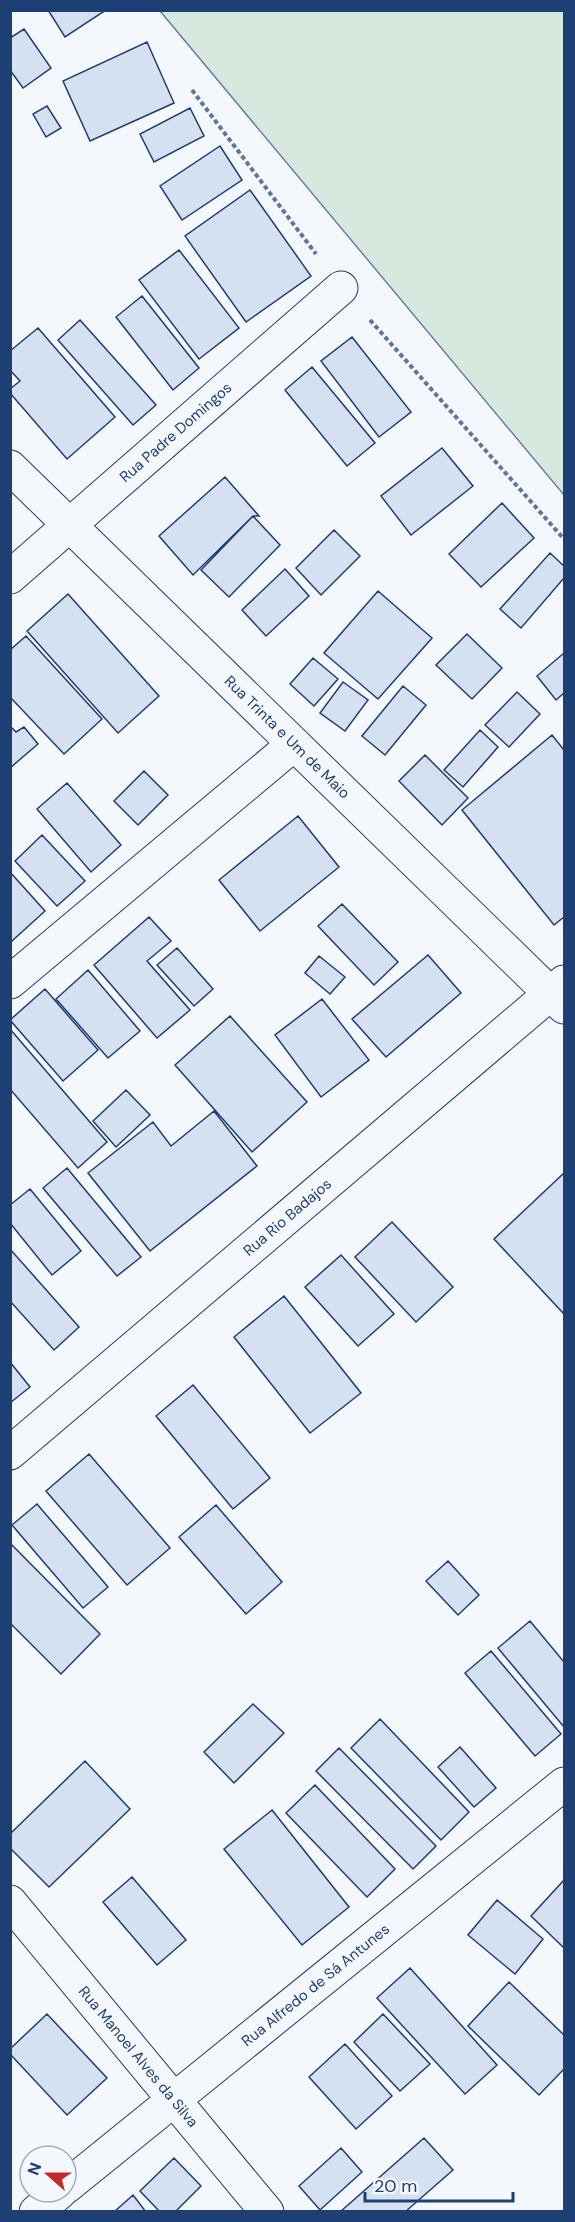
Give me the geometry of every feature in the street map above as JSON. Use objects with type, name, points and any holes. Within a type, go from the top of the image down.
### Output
[{"type":"street","name":"Rua Padre Domingos","points":[[10,577],[341,288]]},
{"type":"street","name":"Rua Trinta e Um de Maio","points":[[10,467],[293,745],[560,994]]},
{"type":"street","points":[[10,982],[293,745]]},
{"type":"street","name":"Rua Rio Badajos","points":[[10,1453],[560,994]]},
{"type":"street","name":"Rua Alfredo de Sá Antunes","points":[[78,2177],[564,1784]]},
{"type":"street","name":"Rua Manoel Alves da Silva","points":[[10,1902],[267,2211]]},
{"type":"shaded area","points":[[160,11],[564,11],[564,495]]},
{"type":"building","points":[[48,10],[106,10],[65,37]]},
{"type":"building","points":[[24,29],[51,68],[23,88],[10,70],[10,38]]},
{"type":"building","points":[[147,42],[174,103],[90,141],[63,81]]},
{"type":"building","points":[[47,106],[61,128],[46,137],[33,114]]},
{"type":"building","points":[[190,108],[204,136],[154,162],[140,134]]},
{"type":"building","points":[[220,146],[242,180],[182,220],[160,186]]},
{"type":"building","points":[[250,190],[311,276],[246,322],[185,236]]},
{"type":"building","points":[[179,250],[239,328],[199,359],[139,280]]},
{"type":"building","points":[[142,296],[199,368],[173,390],[116,317]]},
{"type":"building","points":[[80,320],[156,405],[133,425],[58,340]]},
{"type":"building","points":[[38,328],[115,417],[67,459],[10,393],[10,389],[20,381],[10,370],[10,351]]},
{"type":"building","points":[[352,337],[411,412],[379,437],[321,361]]},
{"type":"building","points":[[312,367],[375,443],[347,466],[285,390]]},
{"type":"building","points":[[442,448],[473,486],[411,535],[381,496]]},
{"type":"building","points":[[225,477],[259,516],[253,516],[193,575],[159,536]]},
{"type":"building","points":[[502,503],[534,538],[481,587],[449,554]]},
{"type":"building","points":[[253,516],[280,545],[229,597],[201,570]]},
{"type":"building","points":[[334,530],[360,556],[321,595],[296,568]]},
{"type":"building","points":[[550,553],[564,566],[564,578],[521,628],[500,609]]},
{"type":"building","points":[[285,569],[309,596],[266,636],[242,610]]},
{"type":"building","points":[[378,591],[432,638],[378,699],[324,653]]},
{"type":"building","points":[[68,594],[159,696],[118,733],[27,631]]},
{"type":"building","points":[[467,634],[502,668],[472,699],[436,665]]},
{"type":"building","points":[[26,636],[102,719],[64,754],[10,697],[10,650]]},
{"type":"building","points":[[564,653],[564,693],[556,700],[537,676]]},
{"type":"building","points":[[313,658],[338,679],[314,706],[290,684]]},
{"type":"building","points":[[343,682],[368,700],[345,731],[320,713]]},
{"type":"building","points":[[403,686],[426,705],[385,755],[362,736]]},
{"type":"building","points":[[517,692],[540,714],[509,747],[485,725]]},
{"type":"building","points":[[10,726],[16,732],[24,727],[38,744],[10,768]]},
{"type":"building","points":[[480,730],[498,747],[463,787],[444,770]]},
{"type":"building","points":[[552,735],[564,750],[564,917],[554,925],[462,810]]},
{"type":"building","points":[[425,755],[468,798],[442,825],[399,781]]},
{"type":"building","points":[[144,771],[168,795],[138,825],[114,801]]},
{"type":"building","points":[[67,783],[121,845],[91,872],[37,809]]},
{"type":"building","points":[[298,816],[339,867],[260,931],[219,880]]},
{"type":"building","points":[[42,835],[85,881],[57,906],[15,861]]},
{"type":"building","points":[[10,872],[45,911],[12,941],[10,939]]},
{"type":"building","points":[[342,904],[398,962],[374,985],[318,926]]},
{"type":"building","points":[[149,917],[171,941],[147,961],[190,1010],[157,1038],[94,965]]},
{"type":"building","points":[[177,948],[213,989],[194,1006],[157,965]]},
{"type":"building","points":[[428,955],[461,993],[386,1057],[352,1019]]},
{"type":"building","points":[[319,956],[345,977],[330,994],[305,973]]},
{"type":"building","points":[[88,970],[140,1031],[108,1058],[56,999]]},
{"type":"building","points":[[45,989],[98,1050],[63,1081],[10,1020]]},
{"type":"building","points":[[322,999],[369,1060],[321,1097],[275,1035]]},
{"type":"building","points":[[230,1016],[307,1102],[252,1152],[175,1065]]},
{"type":"building","points":[[10,1029],[107,1142],[78,1168],[10,1089]]},
{"type":"building","points":[[126,1090],[150,1115],[116,1147],[93,1121]]},
{"type":"building","points":[[214,1111],[257,1166],[150,1251],[88,1173],[153,1122],[171,1146]]},
{"type":"building","points":[[67,1168],[141,1257],[117,1276],[43,1188]]},
{"type":"building","points":[[564,1173],[564,1314],[494,1239]]},
{"type":"building","points":[[30,1189],[81,1251],[52,1275],[10,1223],[10,1205]]},
{"type":"building","points":[[392,1222],[453,1287],[416,1322],[355,1257]]},
{"type":"building","points":[[10,1249],[79,1327],[54,1350],[10,1301]]},
{"type":"building","points":[[341,1255],[394,1314],[358,1346],[305,1287]]},
{"type":"building","points":[[284,1296],[361,1393],[310,1433],[234,1337]]},
{"type":"building","points":[[10,1362],[30,1387],[10,1403]]},
{"type":"building","points":[[193,1385],[270,1478],[233,1509],[156,1416]]},
{"type":"building","points":[[89,1454],[170,1548],[127,1585],[46,1491]]},
{"type":"building","points":[[37,1504],[108,1587],[83,1608],[12,1525]]},
{"type":"building","points":[[216,1505],[282,1582],[246,1614],[179,1537]]},
{"type":"building","points":[[10,1543],[100,1634],[61,1674],[10,1623]]},
{"type":"building","points":[[448,1561],[479,1595],[458,1615],[426,1581]]},
{"type":"building","points":[[530,1621],[564,1662],[564,1727],[498,1648]]},
{"type":"building","points":[[491,1651],[561,1734],[535,1756],[465,1673]]},
{"type":"building","points":[[253,1704],[284,1733],[234,1783],[204,1752]]},
{"type":"building","points":[[380,1719],[469,1812],[441,1840],[351,1748]]},
{"type":"building","points":[[460,1747],[496,1788],[474,1807],[438,1767]]},
{"type":"building","points":[[339,1748],[436,1846],[413,1869],[316,1771]]},
{"type":"building","points":[[85,1761],[130,1809],[49,1887],[10,1848],[10,1834]]},
{"type":"building","points":[[315,1785],[395,1869],[367,1897],[286,1813]]},
{"type":"building","points":[[272,1810],[349,1907],[302,1945],[224,1849]]},
{"type":"building","points":[[132,1877],[186,1940],[157,1965],[103,1902]]},
{"type":"building","points":[[564,1880],[564,1948],[531,1916]]},
{"type":"building","points":[[497,1900],[543,1939],[515,1974],[468,1935]]},
{"type":"building","points":[[410,1968],[497,2065],[465,2094],[377,1998]]},
{"type":"building","points":[[509,1982],[564,2035],[564,2069],[539,2095],[468,2026]]},
{"type":"building","points":[[47,2014],[107,2078],[67,2115],[10,2054],[10,2049]]},
{"type":"building","points":[[383,2014],[430,2064],[400,2091],[354,2042]]},
{"type":"building","points":[[345,2044],[392,2096],[356,2129],[309,2077]]},
{"type":"building","points":[[424,2138],[453,2170],[405,2212],[340,2212]]},
{"type":"building","points":[[341,2148],[362,2172],[320,2210],[299,2186]]},
{"type":"building","points":[[174,2158],[201,2186],[175,2212],[160,2212],[140,2191]]},
{"type":"building","points":[[133,2195],[146,2212],[114,2212]]}]
